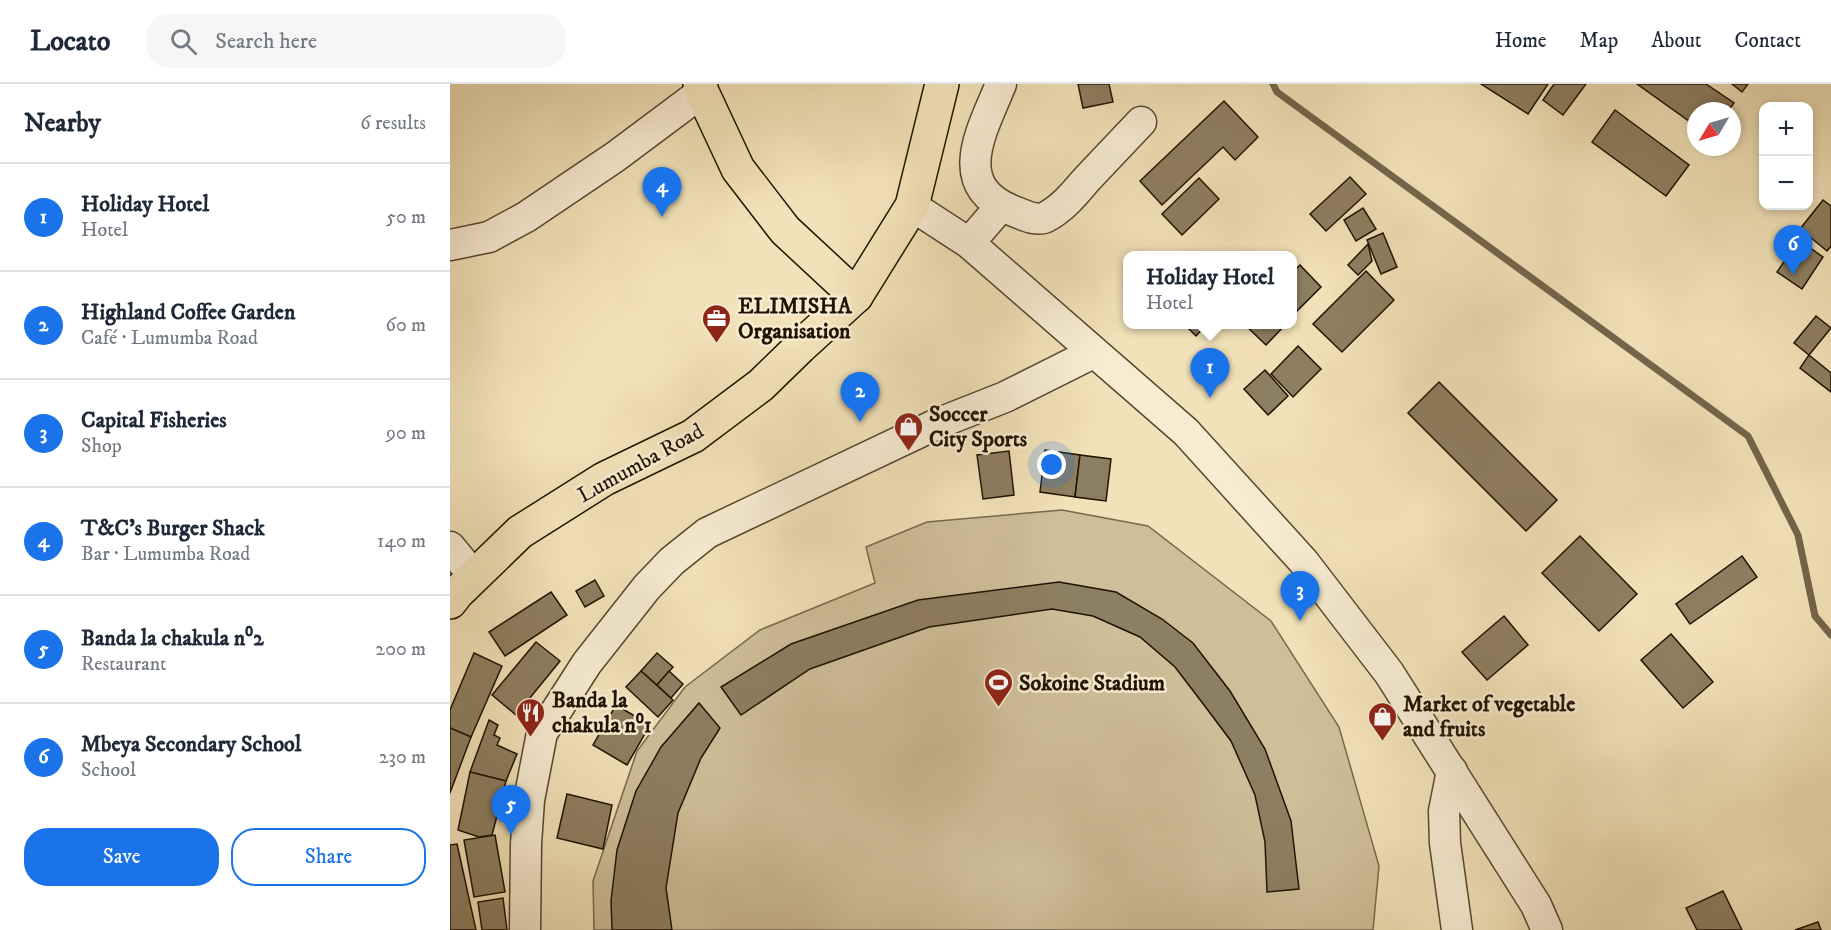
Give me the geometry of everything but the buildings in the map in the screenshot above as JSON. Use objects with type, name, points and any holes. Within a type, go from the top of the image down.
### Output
[{"type":"main road","name":"Lumumba Road","points":[[450,602],[520,532],[604,480],[693,436],[761,385],[856,296],[912,206],[942,84]]},
{"type":"main road","points":[[701,88],[738,169],[785,230],[856,296]]},
{"type":"street","points":[[1001,84],[975,150],[975,175],[986,193],[1001,206],[1029,217],[1044,218],[1064,205],[1141,122]]},
{"type":"street","points":[[450,245],[489,237],[526,217],[615,157],[701,88]]},
{"type":"street","points":[[912,206],[969,243],[1186,432],[1303,561],[1389,673],[1536,905],[1547,930]]},
{"type":"street","points":[[969,243],[1001,206]]},
{"type":"street","points":[[525,930],[528,800],[542,733],[587,663],[646,587],[672,561],[707,533],[939,423],[1005,397],[1094,353]]},
{"type":"street","points":[[450,547],[474,576]]},
{"type":"street","points":[[1452,771],[1444,811],[1445,843],[1457,930]]},
{"type":"shaded area","name":"Sokoine Stadium","points":[[1062,510],[1148,526],[1271,621],[1339,727],[1379,866],[1373,930],[594,930],[593,881],[637,751],[685,687],[760,630],[875,583],[866,547],[927,522]]},
{"type":"waterway","points":[[1273,84],[1277,92],[1748,436],[1798,535],[1815,616],[1831,635]]},
{"type":"place","name":"T&C's Burger Shack","points":[[662,217]]},
{"type":"place","name":"Mbeya Secondary School","points":[[1793,275]]},
{"type":"place","name":"ELIMISHA Organisation","points":[[717,344]]},
{"type":"place","name":"Holiday Hotel","points":[[1210,398]]},
{"type":"place","name":"Highland Coffee Garden","points":[[860,422]]},
{"type":"place","name":"Soccer City Sports","points":[[908,452]]},
{"type":"place","name":"Capital Fisheries","points":[[1300,621]]},
{"type":"place","name":"Sokoine Stadium","points":[[998,708]]},
{"type":"place","name":"Banda la chakula n⁰1","points":[[531,738]]},
{"type":"place","name":"Market of vegetable and fruits","points":[[1382,742]]},
{"type":"place","name":"Banda la chakula n⁰2","points":[[511,835]]}]
